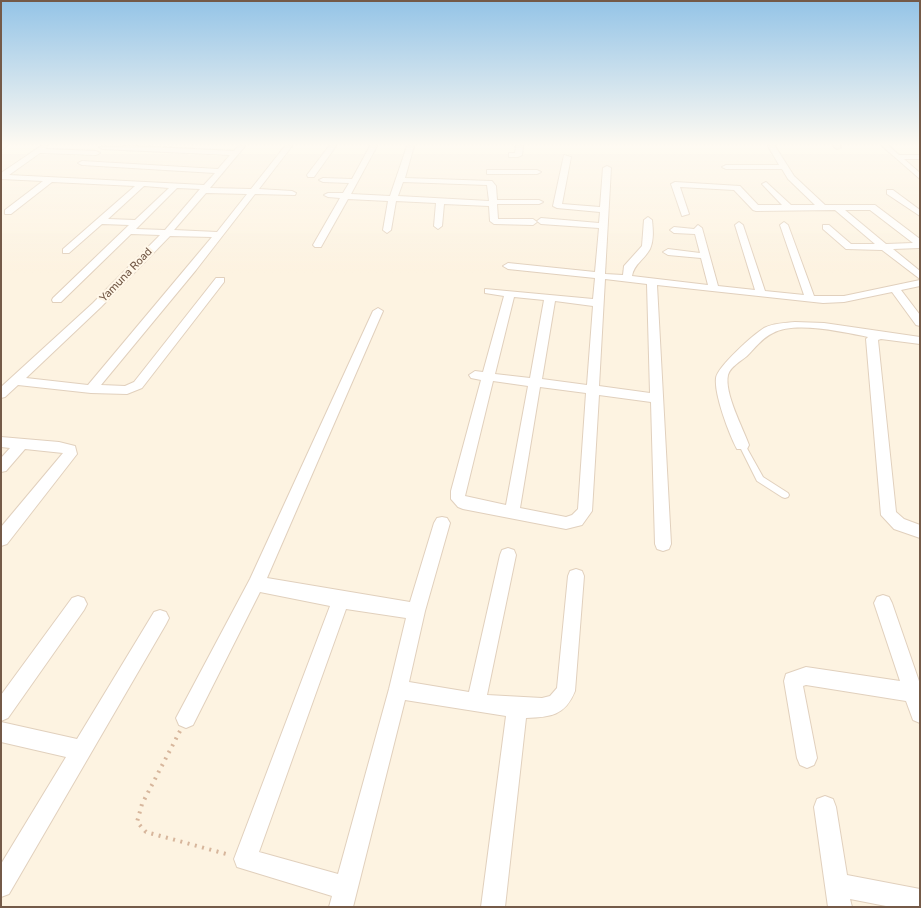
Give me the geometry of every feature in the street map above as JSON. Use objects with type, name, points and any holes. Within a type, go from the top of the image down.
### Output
[{"type":"street","points":[[8,212],[39,188]]},
{"type":"street","points":[[66,251],[137,188]]},
{"type":"street","points":[[57,300],[173,188]]},
{"type":"street","name":"Yamuna Road","points":[[1,394],[97,305],[167,233],[204,188]]},
{"type":"street","points":[[208,188],[292,193]]},
{"type":"street","points":[[91,389],[219,235],[254,188]]},
{"type":"street","points":[[318,245],[352,188]]},
{"type":"street","points":[[387,230],[392,200],[397,188]]},
{"type":"street","points":[[492,188],[493,220],[495,222],[537,221],[604,226]]},
{"type":"street","points":[[561,188],[557,206],[604,210]]},
{"type":"street","points":[[510,294],[481,376],[457,494],[458,499],[463,503],[566,523],[578,522],[585,511],[606,188]]},
{"type":"street","points":[[676,188],[685,214]]},
{"type":"street","points":[[735,188],[756,208],[874,208],[920,245]]},
{"type":"street","points":[[770,188],[790,208]]},
{"type":"street","points":[[803,188],[823,208]]},
{"type":"street","points":[[890,192],[920,214]]},
{"type":"street","points":[[328,195],[440,202],[539,202]]},
{"type":"street","points":[[438,226],[440,202]]},
{"type":"street","points":[[838,208],[920,276]]},
{"type":"street","points":[[627,279],[630,266],[642,255],[649,244],[648,220]]},
{"type":"street","points":[[100,221],[137,223]]},
{"type":"street","points":[[784,224],[810,298]]},
{"type":"street","points":[[739,225],[761,293]]},
{"type":"street","points":[[826,227],[849,247],[920,245]]},
{"type":"street","points":[[674,230],[698,230],[714,288]]},
{"type":"street","points":[[128,231],[219,235]]},
{"type":"street","points":[[668,252],[705,256]]},
{"type":"street","points":[[508,266],[810,298],[844,299],[920,282]]},
{"type":"street","points":[[15,381],[91,389],[127,390],[138,385],[220,280]]},
{"type":"street","points":[[652,282],[663,544]]},
{"type":"street","points":[[894,287],[920,323]]},
{"type":"street","points":[[489,291],[598,303]]},
{"type":"street","points":[[512,512],[550,298]]},
{"type":"street","points":[[186,718],[256,584],[378,312]]},
{"type":"street","points":[[742,445],[726,397],[722,377],[725,369],[759,338],[772,329],[790,325],[820,327],[920,341]]},
{"type":"street","points":[[879,334],[872,339],[889,515],[899,524],[920,532]]},
{"type":"street","points":[[481,376],[657,398]]},
{"type":"street","points":[[1,442],[67,448],[70,450],[70,454],[1,539]]},
{"type":"street","points":[[1,467],[22,444]]},
{"type":"street","points":[[341,600],[245,859],[344,897],[398,689],[416,611],[442,523]]},
{"type":"street","points":[[476,702],[508,555]]},
{"type":"street","points":[[398,689],[517,709],[545,709],[557,705],[566,690],[576,576]]},
{"type":"street","points":[[256,584],[341,600],[416,611]]},
{"type":"street","points":[[883,603],[916,694],[920,713]]},
{"type":"street","points":[[1,711],[78,604]]},
{"type":"street","points":[[1,886],[160,618]]},
{"type":"street","points":[[807,758],[793,681],[806,676],[916,694]]},
{"type":"street","points":[[493,907],[517,709]]},
{"type":"street","points":[[1,732],[82,750]]},
{"type":"street","points":[[825,807],[840,907]]},
{"type":"street","points":[[836,884],[920,902]]},
{"type":"lane","points":[[742,445],[760,478],[786,495]]},
{"type":"path","points":[[186,718],[142,804],[137,822],[146,832],[245,859]]}]
